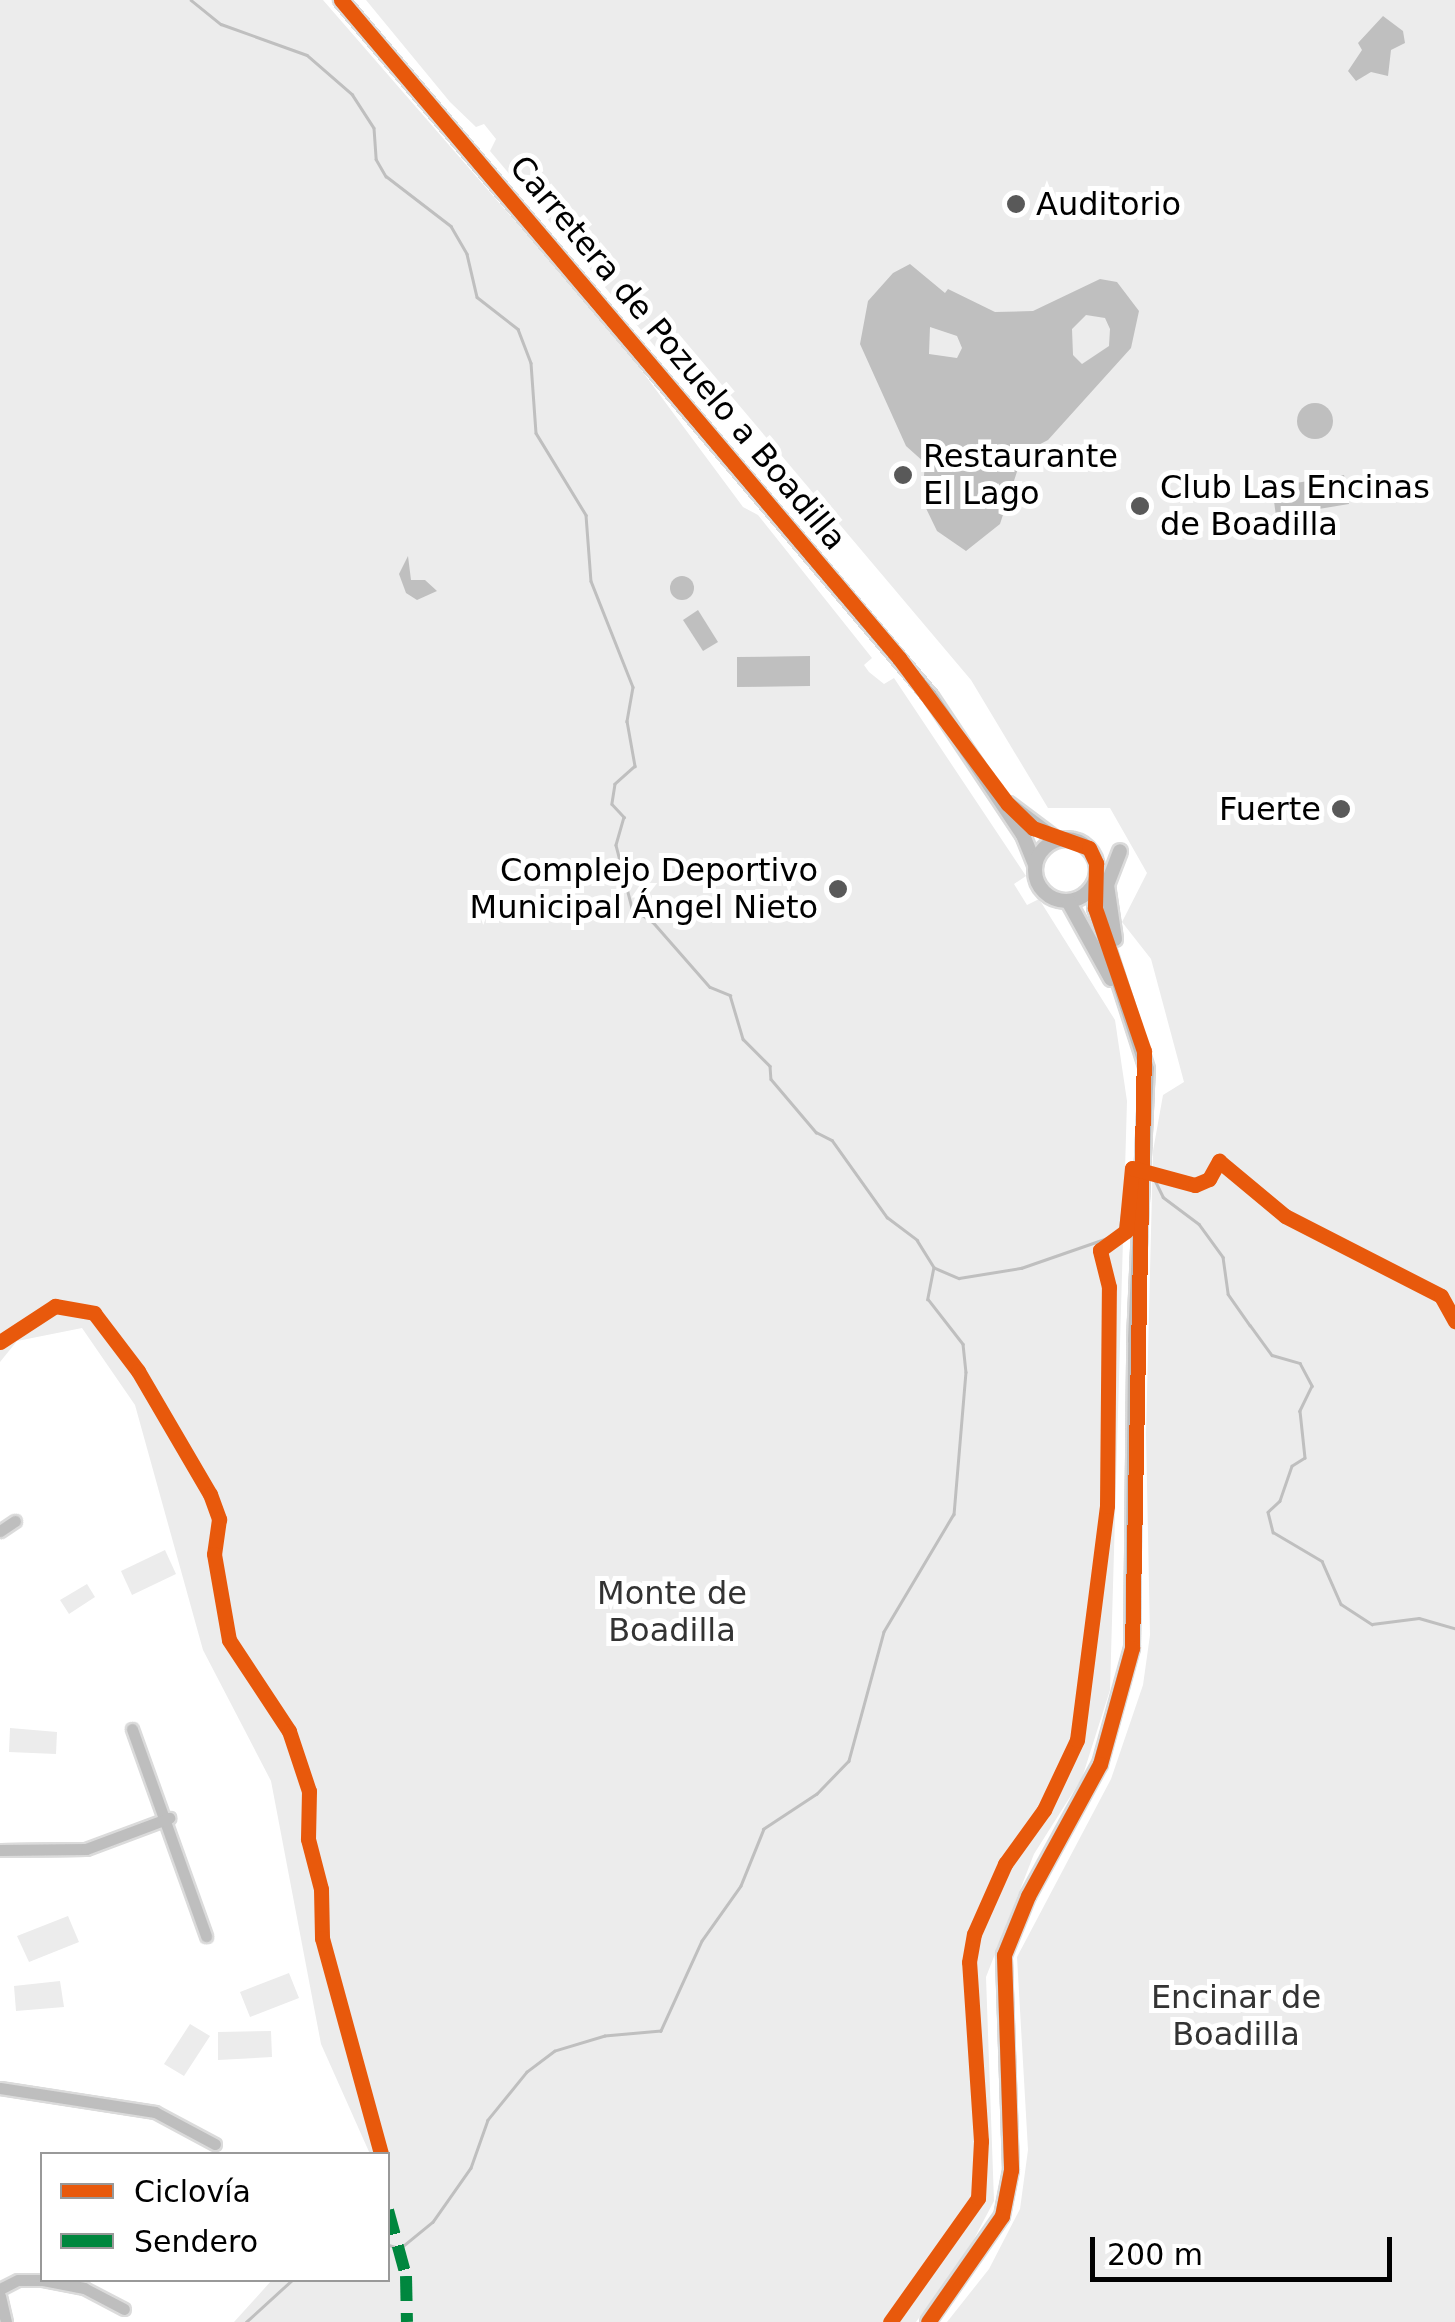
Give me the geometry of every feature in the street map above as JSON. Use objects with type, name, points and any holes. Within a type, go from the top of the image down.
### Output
[{"type":"main road","name":"Carretera de Pozuelo a Boadilla","points":[[341,0],[880,636],[1008,804],[1058,840]]},
{"type":"main road","name":"Carretera de Pozuelo a Boadilla","points":[[966,748],[1035,864]]},
{"type":"main road","points":[[1097,876],[1083,896],[1068,901],[1044,892],[1035,864],[1058,840],[1089,848],[1097,876],[1095,908],[1144,1051]]},
{"type":"main road","points":[[928,2322],[1002,2216],[1011,2170],[1004,1956],[1028,1896],[1100,1764],[1130,1662],[1147,1092],[1144,1051],[1106,901],[1120,851]]},
{"type":"main road","points":[[1068,901],[1106,967],[1147,1092]]},
{"type":"street","points":[[0,1531],[15,1521]]},
{"type":"street","points":[[132,1730],[169,1818],[206,1936]]},
{"type":"street","points":[[0,1850],[86,1849],[169,1818]]},
{"type":"street","points":[[0,2088],[155,2112],[215,2144]]},
{"type":"street","points":[[6,2322],[0,2292],[28,2278],[40,2280]]},
{"type":"street","points":[[55,2282],[124,2309]]},
{"type":"green space","name":"Monte de Boadilla","points":[[0,0],[323,0],[622,344],[743,507],[758,515],[872,658],[864,665],[869,672],[884,684],[894,678],[1026,876],[1014,884],[1027,905],[1039,899],[1115,1020],[1127,1101],[1110,1690],[1082,1778],[1034,1854],[986,1977],[994,2201],[965,2256],[916,2322],[234,2322],[270,2282],[390,2282],[390,2152],[369,2152],[321,2044],[271,1781],[203,1650],[135,1405],[82,1328],[17,1341],[0,1362]]},
{"type":"green space","name":"Encinar de Boadilla","points":[[366,0],[1455,0],[1455,2322],[947,2322],[989,2269],[1020,2209],[1028,2150],[1017,1957],[1111,1779],[1143,1685],[1150,1635],[1146,1434],[1153,1151],[1163,1095],[1184,1082],[1151,959],[1122,922],[1147,873],[1110,808],[1048,808],[971,680],[678,333],[657,349],[490,151],[496,139],[484,124],[476,127],[450,102]]},
{"type":"green space","points":[[165,1550],[176,1574],[132,1595],[121,1571]]},
{"type":"green space","points":[[87,1584],[95,1597],[69,1614],[60,1600]]},
{"type":"green space","points":[[10,1728],[57,1732],[56,1754],[9,1752]]},
{"type":"green space","points":[[68,1916],[79,1942],[29,1962],[17,1936]]},
{"type":"green space","points":[[289,1973],[299,1998],[250,2017],[240,1992]]},
{"type":"green space","points":[[60,1981],[64,2007],[16,2011],[14,1986]]},
{"type":"green space","points":[[190,2024],[210,2036],[184,2076],[164,2064]]},
{"type":"green space","points":[[271,2031],[272,2057],[218,2060],[218,2032]]},
{"type":"shaded area","points":[[1383,16],[1403,31],[1405,43],[1391,50],[1388,76],[1371,72],[1356,81],[1348,71],[1362,50],[1358,43]]},
{"type":"shaded area","points":[[910,264],[945,293],[948,289],[995,312],[1033,311],[1100,279],[1117,282],[1139,311],[1131,348],[1048,440],[1023,453],[1000,524],[966,551],[937,531],[922,500],[925,463],[906,446],[860,344],[868,301],[893,273]],"holes":[[[1086,315],[1105,318],[1110,329],[1109,346],[1082,364],[1073,355],[1072,329]],[[930,327],[957,336],[962,348],[957,358],[929,354]]]},
{"type":"shaded area","points":[[1315,403],[1328,408],[1333,421],[1328,434],[1315,439],[1302,434],[1297,421],[1302,408]]},
{"type":"shaded area","points":[[1344,475],[1349,504],[1276,516],[1272,487]]},
{"type":"shaded area","points":[[408,556],[411,580],[425,580],[437,591],[417,600],[406,593],[399,574]]},
{"type":"shaded area","points":[[682,576],[694,588],[682,600],[670,588]]},
{"type":"shaded area","points":[[698,610],[718,642],[703,651],[683,620]]},
{"type":"shaded area","points":[[810,656],[810,686],[737,687],[737,657]]},
{"type":"waterway","points":[[191,0],[221,24],[307,55],[352,94],[374,128],[376,159],[386,176],[451,226],[467,254],[477,297],[518,329],[531,363],[536,433],[586,515],[591,581],[633,687],[627,721],[635,766],[615,784],[612,804],[624,817],[616,845],[632,908],[653,922],[710,987],[730,995],[743,1039],[770,1066],[771,1079],[816,1132],[832,1140],[887,1217],[917,1240],[934,1267],[928,1299],[963,1344],[966,1372],[954,1514],[884,1632],[849,1761],[817,1794],[764,1829],[741,1886],[702,1941],[661,2031],[605,2036],[555,2051],[527,2072],[488,2120],[471,2168],[433,2222],[400,2249],[390,2246]]},
{"type":"waterway","points":[[935,1268],[959,1278],[1021,1268],[1119,1234],[1128,1172],[1136,1167]]},
{"type":"waterway","points":[[1152,1174],[1163,1197],[1199,1224],[1223,1257],[1228,1294],[1272,1355],[1300,1363],[1312,1386],[1300,1411],[1305,1458],[1292,1466],[1280,1501],[1268,1512],[1273,1532],[1322,1561],[1341,1604],[1372,1624],[1419,1618],[1455,1628]]},
{"type":"waterway","points":[[246,2322],[290,2282]]},
{"type":"marked path","points":[[390,2217],[406,2276],[407,2322]]},
{"type":"cycle path","points":[[341,0],[899,658],[1008,804],[1033,828],[1089,848],[1096,863],[1095,908],[1144,1051],[1132,1648],[1100,1764],[1028,1896],[1004,1955],[1011,2170],[1002,2216],[928,2322]]},
{"type":"cycle path","points":[[890,2322],[978,2198],[981,2141],[969,1962],[974,1934],[1005,1864],[1044,1810],[1077,1740],[1107,1506],[1109,1287],[1100,1250],[1126,1231],[1132,1168],[1195,1185],[1209,1179],[1219,1161],[1285,1216],[1441,1296],[1455,1321]]},
{"type":"cycle path","points":[[0,1342],[55,1306],[94,1313],[138,1371],[210,1494],[219,1519],[214,1554],[229,1640],[289,1731],[309,1791],[308,1839],[321,1889],[322,1938],[380,2152]]},
{"type":"place","name":"Auditorio","points":[[1016,204]]},
{"type":"place","name":"Restaurante El Lago","points":[[903,475]]},
{"type":"place","name":"Club Las Encinas de Boadilla","points":[[1140,506]]},
{"type":"place","name":"Fuerte","points":[[1341,809]]},
{"type":"place","name":"Complejo Deportivo Municipal Ángel Nieto","points":[[838,889]]}]
